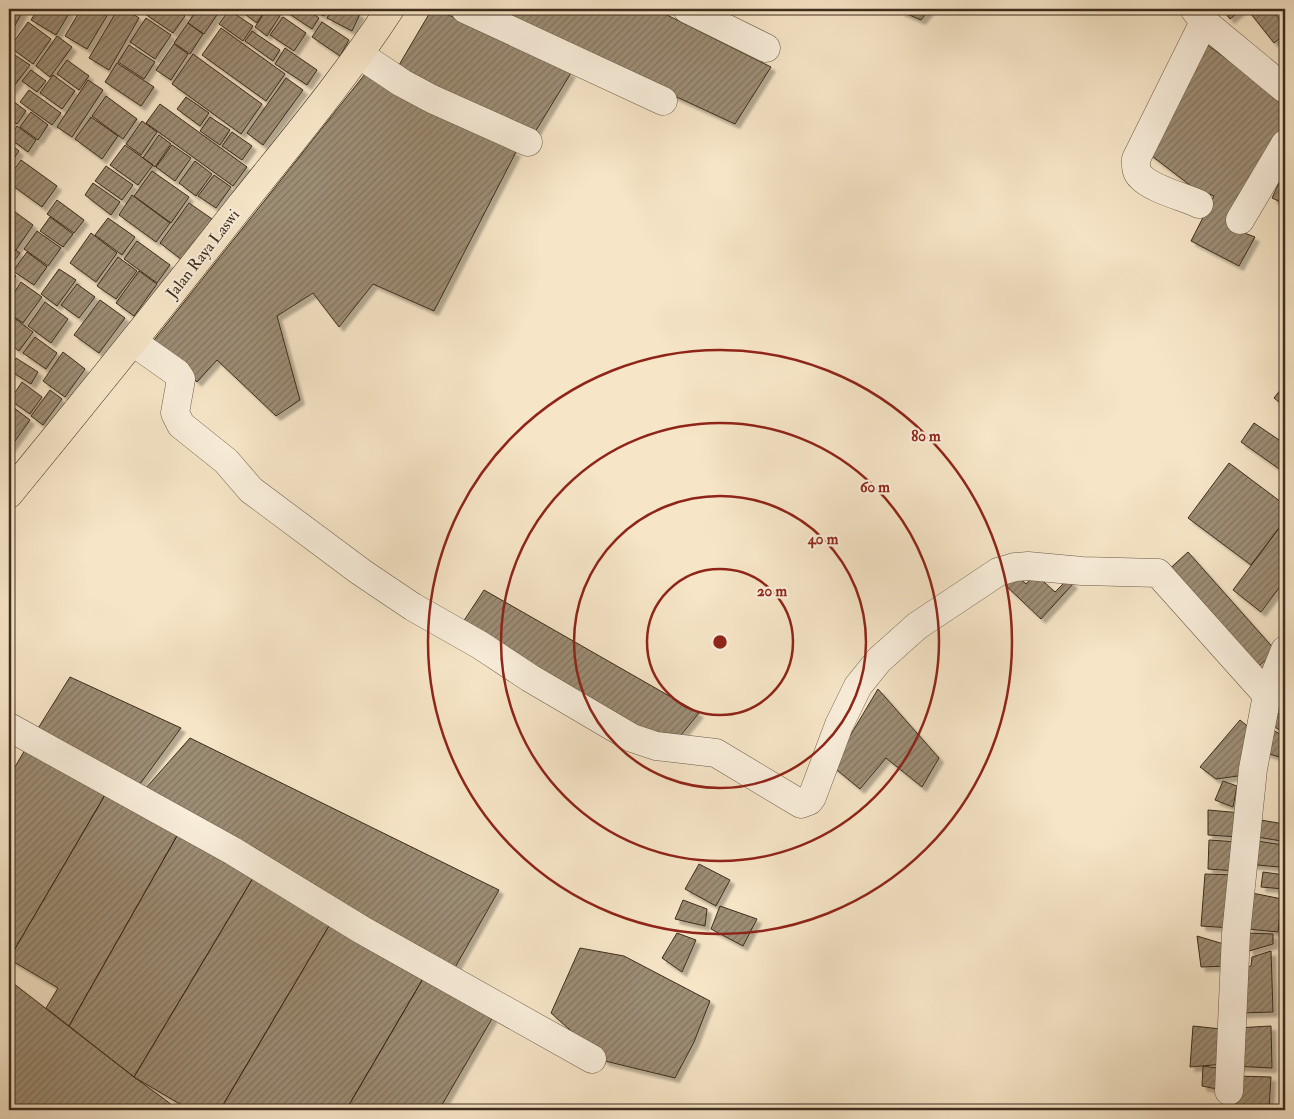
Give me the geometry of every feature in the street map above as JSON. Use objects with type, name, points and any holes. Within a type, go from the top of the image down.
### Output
[{"type":"main road","name":"Jalan Raya Laswi","points":[[9,494],[133,342],[360,55],[390,9]]},
{"type":"street","points":[[465,9],[663,101]]},
{"type":"street","points":[[687,9],[766,48]]},
{"type":"street","points":[[1200,204],[1148,183],[1139,176],[1136,169],[1136,158],[1199,16],[1285,89]]},
{"type":"street","points":[[360,55],[402,83],[432,99],[528,142]]},
{"type":"street","points":[[1240,220],[1285,144]]},
{"type":"street","points":[[133,342],[177,373],[181,379],[175,413],[180,425],[226,461],[251,490],[361,572],[413,607],[480,644],[530,678],[632,738],[656,746],[716,753],[802,804],[809,801],[812,797],[839,725],[858,686],[879,660],[917,626],[998,572],[1015,566],[1082,572],[1158,573],[1267,695]]},
{"type":"street","points":[[1229,1091],[1236,934],[1253,769],[1267,695],[1285,650]]},
{"type":"street","points":[[9,727],[233,851],[362,930],[592,1059]]},
{"type":"building","points":[[9,9],[23,11],[9,36]]},
{"type":"building","points":[[38,9],[64,9],[70,12],[56,35],[31,20]]},
{"type":"building","points":[[81,9],[111,9],[87,49],[65,36]]},
{"type":"building","points":[[118,9],[125,9],[139,18],[109,70],[89,58]]},
{"type":"building","points":[[149,9],[174,9],[185,16],[173,33],[145,14]]},
{"type":"building","points":[[179,9],[190,9],[187,14]]},
{"type":"building","points":[[197,9],[221,9],[204,34],[188,23]]},
{"type":"building","points":[[232,9],[242,9],[239,14]]},
{"type":"building","points":[[245,9],[266,9],[257,23],[242,12]]},
{"type":"building","points":[[267,9],[273,9],[281,14],[267,36],[255,27]]},
{"type":"building","points":[[282,9],[306,9],[319,18],[312,29]]},
{"type":"building","points":[[310,9],[327,9],[324,16]]},
{"type":"building","points":[[332,9],[351,9],[360,14],[352,31],[327,18]]},
{"type":"building","points":[[432,9],[436,9],[571,73],[535,132],[435,89],[399,65]]},
{"type":"building","points":[[487,9],[655,9],[771,67],[735,124]]},
{"type":"building","points":[[902,9],[930,9],[921,20],[900,11]]},
{"type":"building","points":[[1222,9],[1242,9],[1230,19]]},
{"type":"building","points":[[1247,9],[1271,9],[1285,26],[1285,34],[1274,43]]},
{"type":"building","points":[[1276,9],[1285,9],[1285,20]]},
{"type":"building","points":[[229,10],[253,26],[243,41],[219,24]]},
{"type":"building","points":[[283,17],[306,33],[294,51],[270,35]]},
{"type":"building","points":[[146,18],[171,35],[155,59],[130,42]]},
{"type":"building","points":[[28,22],[51,39],[33,64],[10,47]]},
{"type":"building","points":[[322,22],[349,40],[340,56],[312,37]]},
{"type":"building","points":[[188,23],[203,34],[190,54],[174,43]]},
{"type":"building","points":[[221,28],[285,74],[266,101],[202,55]]},
{"type":"building","points":[[252,31],[280,50],[273,61],[245,41]]},
{"type":"building","points":[[57,36],[72,47],[50,77],[36,66]]},
{"type":"building","points":[[174,44],[188,54],[171,80],[156,70]]},
{"type":"building","points":[[1206,44],[1285,101],[1285,125],[1228,227],[1255,237],[1239,266],[1191,241],[1214,196],[1191,186],[1148,153]]},
{"type":"building","points":[[129,45],[155,62],[144,79],[118,62]]},
{"type":"building","points":[[285,48],[317,70],[307,85],[275,64]]},
{"type":"building","points":[[193,54],[262,104],[241,134],[172,84]]},
{"type":"building","points":[[15,55],[30,65],[11,90],[9,89],[9,64]]},
{"type":"building","points":[[67,60],[89,76],[79,90],[57,74]]},
{"type":"building","points":[[117,63],[154,87],[141,106],[105,82]]},
{"type":"building","points":[[31,70],[46,81],[37,92],[22,81]]},
{"type":"building","points":[[365,74],[516,152],[434,311],[373,284],[339,327],[313,293],[277,316],[300,400],[276,416],[217,360],[197,382],[154,340]]},
{"type":"building","points":[[53,75],[75,91],[62,109],[40,93]]},
{"type":"building","points":[[286,78],[303,90],[263,145],[247,133]]},
{"type":"building","points":[[88,80],[103,90],[72,137],[57,127]]},
{"type":"building","points":[[29,90],[61,113],[52,125],[20,102]]},
{"type":"building","points":[[106,96],[137,119],[123,139],[92,116]]},
{"type":"building","points":[[186,97],[209,113],[200,126],[177,109]]},
{"type":"building","points":[[9,98],[26,111],[17,124],[9,118]]},
{"type":"building","points":[[160,104],[247,167],[233,186],[146,123]]},
{"type":"building","points":[[31,112],[48,125],[38,140],[20,127]]},
{"type":"building","points":[[91,117],[118,136],[102,159],[75,139]]},
{"type":"building","points":[[210,117],[230,130],[220,145],[200,131]]},
{"type":"building","points":[[142,121],[157,132],[141,155],[126,144]]},
{"type":"building","points":[[17,126],[36,140],[28,152],[9,138]]},
{"type":"building","points":[[232,132],[252,146],[242,160],[222,146]]},
{"type":"building","points":[[159,135],[171,144],[155,167],[143,158]]},
{"type":"building","points":[[9,143],[19,151],[9,165]]},
{"type":"building","points":[[125,145],[153,165],[138,185],[110,165]]},
{"type":"building","points":[[172,145],[191,158],[175,181],[156,167]]},
{"type":"building","points":[[21,160],[57,186],[42,207],[9,183],[9,177]]},
{"type":"building","points":[[195,161],[212,174],[196,196],[179,183]]},
{"type":"building","points":[[106,166],[133,185],[122,200],[95,181]]},
{"type":"building","points":[[1285,169],[1285,204],[1272,198]]},
{"type":"building","points":[[152,171],[189,197],[171,223],[134,196]]},
{"type":"building","points":[[214,175],[231,187],[216,208],[198,196]]},
{"type":"building","points":[[93,183],[120,202],[111,215],[85,195]]},
{"type":"building","points":[[132,195],[170,223],[156,242],[119,215]]},
{"type":"building","points":[[57,200],[84,220],[74,233],[47,214]]},
{"type":"building","points":[[189,203],[212,219],[182,260],[160,243]]},
{"type":"building","points":[[9,206],[14,210],[9,217]]},
{"type":"building","points":[[15,212],[33,225],[16,250],[9,245],[9,221]]},
{"type":"building","points":[[50,217],[73,234],[63,247],[40,231]]},
{"type":"building","points":[[108,218],[135,237],[122,255],[95,235]]},
{"type":"building","points":[[37,231],[61,248],[48,266],[24,249]]},
{"type":"building","points":[[91,233],[117,253],[96,282],[70,263]]},
{"type":"building","points":[[137,241],[170,265],[157,283],[124,259]]},
{"type":"building","points":[[9,246],[20,253],[11,265],[9,263]]},
{"type":"building","points":[[27,252],[47,267],[34,285],[13,271]]},
{"type":"building","points":[[118,257],[137,271],[116,299],[97,286]]},
{"type":"building","points":[[59,269],[76,280],[57,306],[41,294]]},
{"type":"building","points":[[9,270],[16,276],[9,286]]},
{"type":"building","points":[[139,271],[157,284],[134,316],[116,303]]},
{"type":"building","points":[[21,282],[42,297],[23,323],[9,313],[9,300]]},
{"type":"building","points":[[77,284],[95,297],[79,318],[61,305]]},
{"type":"building","points":[[100,300],[125,318],[99,353],[74,335]]},
{"type":"building","points":[[45,302],[68,319],[51,343],[28,326]]},
{"type":"building","points":[[9,314],[33,332],[19,351],[9,343]]},
{"type":"building","points":[[35,337],[57,353],[46,369],[23,353]]},
{"type":"building","points":[[63,352],[85,369],[65,397],[43,381]]},
{"type":"building","points":[[16,358],[38,372],[31,384],[9,370]]},
{"type":"building","points":[[22,382],[42,397],[30,414],[10,400]]},
{"type":"building","points":[[1285,384],[1285,407],[1274,398]]},
{"type":"building","points":[[50,390],[62,399],[43,425],[31,416]]},
{"type":"building","points":[[9,404],[30,420],[10,448],[9,447]]},
{"type":"building","points":[[1254,423],[1285,444],[1285,473],[1241,442]]},
{"type":"building","points":[[1229,463],[1285,505],[1285,520],[1251,565],[1188,518]]},
{"type":"building","points":[[1285,520],[1285,580],[1261,612],[1233,590]]},
{"type":"building","points":[[1188,552],[1276,651],[1253,671],[1165,573]]},
{"type":"building","points":[[1012,571],[1026,584],[1035,574],[1055,592],[1068,579],[1073,584],[1041,619],[1002,582]]},
{"type":"building","points":[[484,590],[699,713],[681,735],[632,729],[463,622]]},
{"type":"building","points":[[70,677],[181,728],[137,788],[32,738]]},
{"type":"building","points":[[878,689],[939,758],[922,787],[886,758],[860,789],[832,766]]},
{"type":"building","points":[[1285,692],[1285,714],[1275,705]]},
{"type":"building","points":[[1275,711],[1285,718],[1285,733],[1273,726]]},
{"type":"building","points":[[1240,720],[1252,730],[1238,776],[1216,779],[1200,767]]},
{"type":"building","points":[[1273,730],[1285,737],[1285,759],[1264,752]]},
{"type":"building","points":[[32,738],[112,783],[9,959],[9,777]]},
{"type":"building","points":[[190,738],[499,890],[453,971],[145,789]]},
{"type":"building","points":[[1223,781],[1237,786],[1233,807],[1215,800]]},
{"type":"building","points":[[112,783],[182,827],[69,1026],[46,1008],[58,988],[9,959]]},
{"type":"building","points":[[1208,810],[1242,813],[1239,837],[1208,835]]},
{"type":"building","points":[[1255,819],[1284,824],[1281,841],[1251,836]]},
{"type":"building","points":[[182,827],[256,873],[134,1077],[69,1026]]},
{"type":"building","points":[[1209,840],[1238,842],[1236,871],[1208,869]]},
{"type":"building","points":[[1251,840],[1283,845],[1279,867],[1247,864]]},
{"type":"building","points":[[699,864],[730,880],[716,906],[685,889]]},
{"type":"building","points":[[1263,872],[1285,875],[1284,889],[1261,887]]},
{"type":"building","points":[[256,873],[333,919],[220,1110],[190,1110],[134,1077]]},
{"type":"building","points":[[1205,874],[1235,875],[1232,928],[1201,926]]},
{"type":"building","points":[[1252,893],[1282,899],[1278,932],[1248,929]]},
{"type":"building","points":[[683,900],[707,909],[705,926],[675,919]]},
{"type":"building","points":[[720,906],[757,919],[743,946],[711,929]]},
{"type":"building","points":[[333,919],[424,977],[346,1110],[220,1110]]},
{"type":"building","points":[[677,933],[696,940],[682,972],[662,958]]},
{"type":"building","points":[[1245,933],[1273,934],[1273,944],[1249,951]]},
{"type":"building","points":[[1197,936],[1227,945],[1228,966],[1201,967]]},
{"type":"building","points":[[580,948],[624,956],[710,1001],[694,1042],[675,1078],[605,1061],[551,1013]]},
{"type":"building","points":[[1271,951],[1273,1012],[1240,1013],[1241,969],[1251,966],[1252,957]]},
{"type":"building","points":[[424,977],[493,1017],[439,1110],[346,1110]]},
{"type":"building","points":[[9,980],[179,1110],[20,1110],[9,1102]]},
{"type":"building","points":[[1193,1026],[1221,1029],[1224,1064],[1190,1067]]},
{"type":"building","points":[[1271,1026],[1272,1068],[1233,1066],[1236,1028]]},
{"type":"building","points":[[1203,1066],[1224,1069],[1222,1090],[1202,1086]]},
{"type":"building","points":[[1236,1076],[1271,1077],[1269,1110],[1233,1110]]}]
